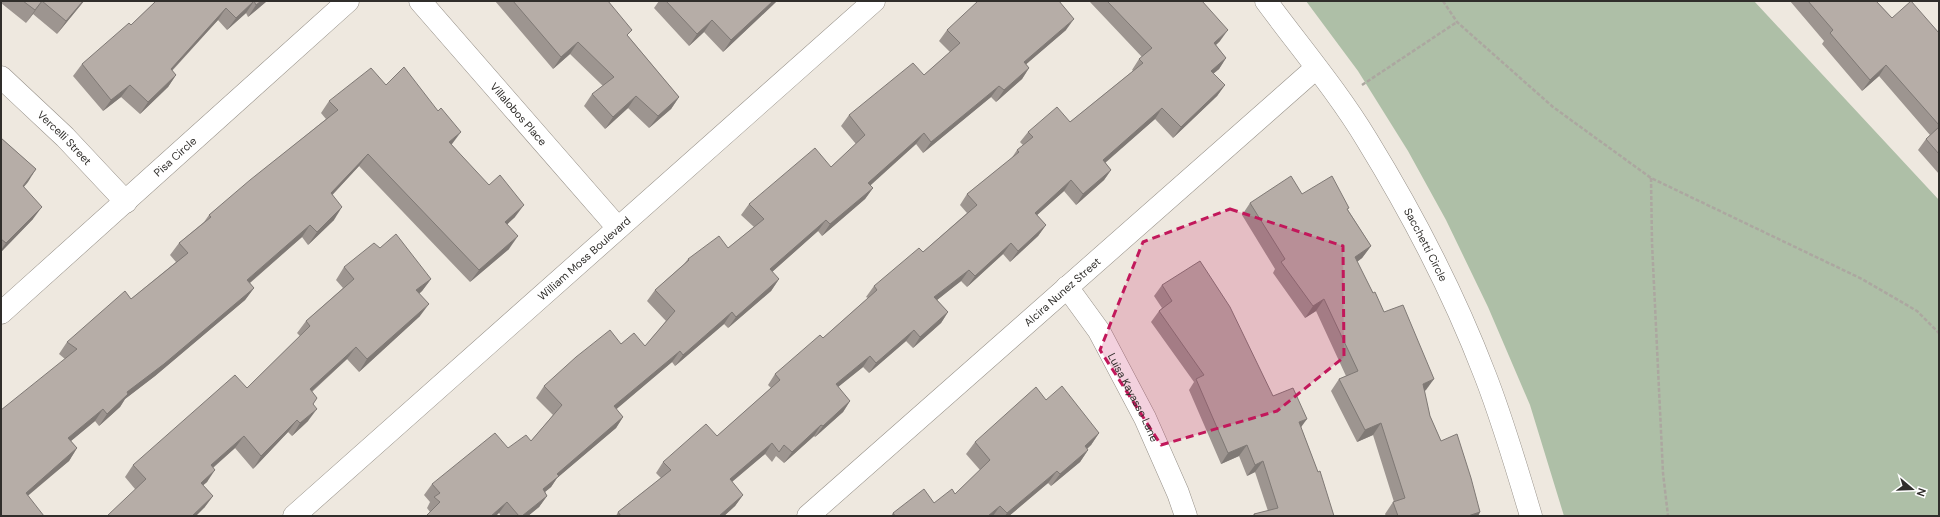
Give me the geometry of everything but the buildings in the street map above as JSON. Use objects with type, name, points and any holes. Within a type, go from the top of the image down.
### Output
[{"type":"street","name":"Pisa Circle","points":[[1,313],[348,1]]},
{"type":"street","name":"Villalobos Place","points":[[420,1],[618,228]]},
{"type":"street","name":"William Moss Boulevard","points":[[294,516],[874,1]]},
{"type":"street","name":"Sacchetti Circle","points":[[1266,1],[1340,99],[1367,140],[1402,201],[1448,289],[1486,376],[1531,516]]},
{"type":"street","name":"Alcira Nunez Street","points":[[808,516],[1316,68]]},
{"type":"street","name":"Vercelli Street","points":[[1,77],[66,137],[126,202]]},
{"type":"street","name":"Luisa Kayasso Lane","points":[[1067,286],[1099,331],[1145,418],[1178,493],[1186,516]]},
{"type":"path","points":[[1443,1],[1457,22],[1553,107],[1651,178],[1862,280],[1917,311],[1939,333]]},
{"type":"path","points":[[1340,99],[1457,22]]},
{"type":"path","points":[[1651,178],[1652,243],[1663,473],[1668,516]]},
{"type":"highlighted area","points":[[1230,209],[1343,246],[1344,357],[1277,411],[1161,445],[1100,350],[1143,242]]},
{"type":"green space","points":[[1306,1],[1754,1],[1939,200],[1939,516],[1564,516],[1530,405],[1488,307],[1446,220],[1408,151],[1358,71]]}]
